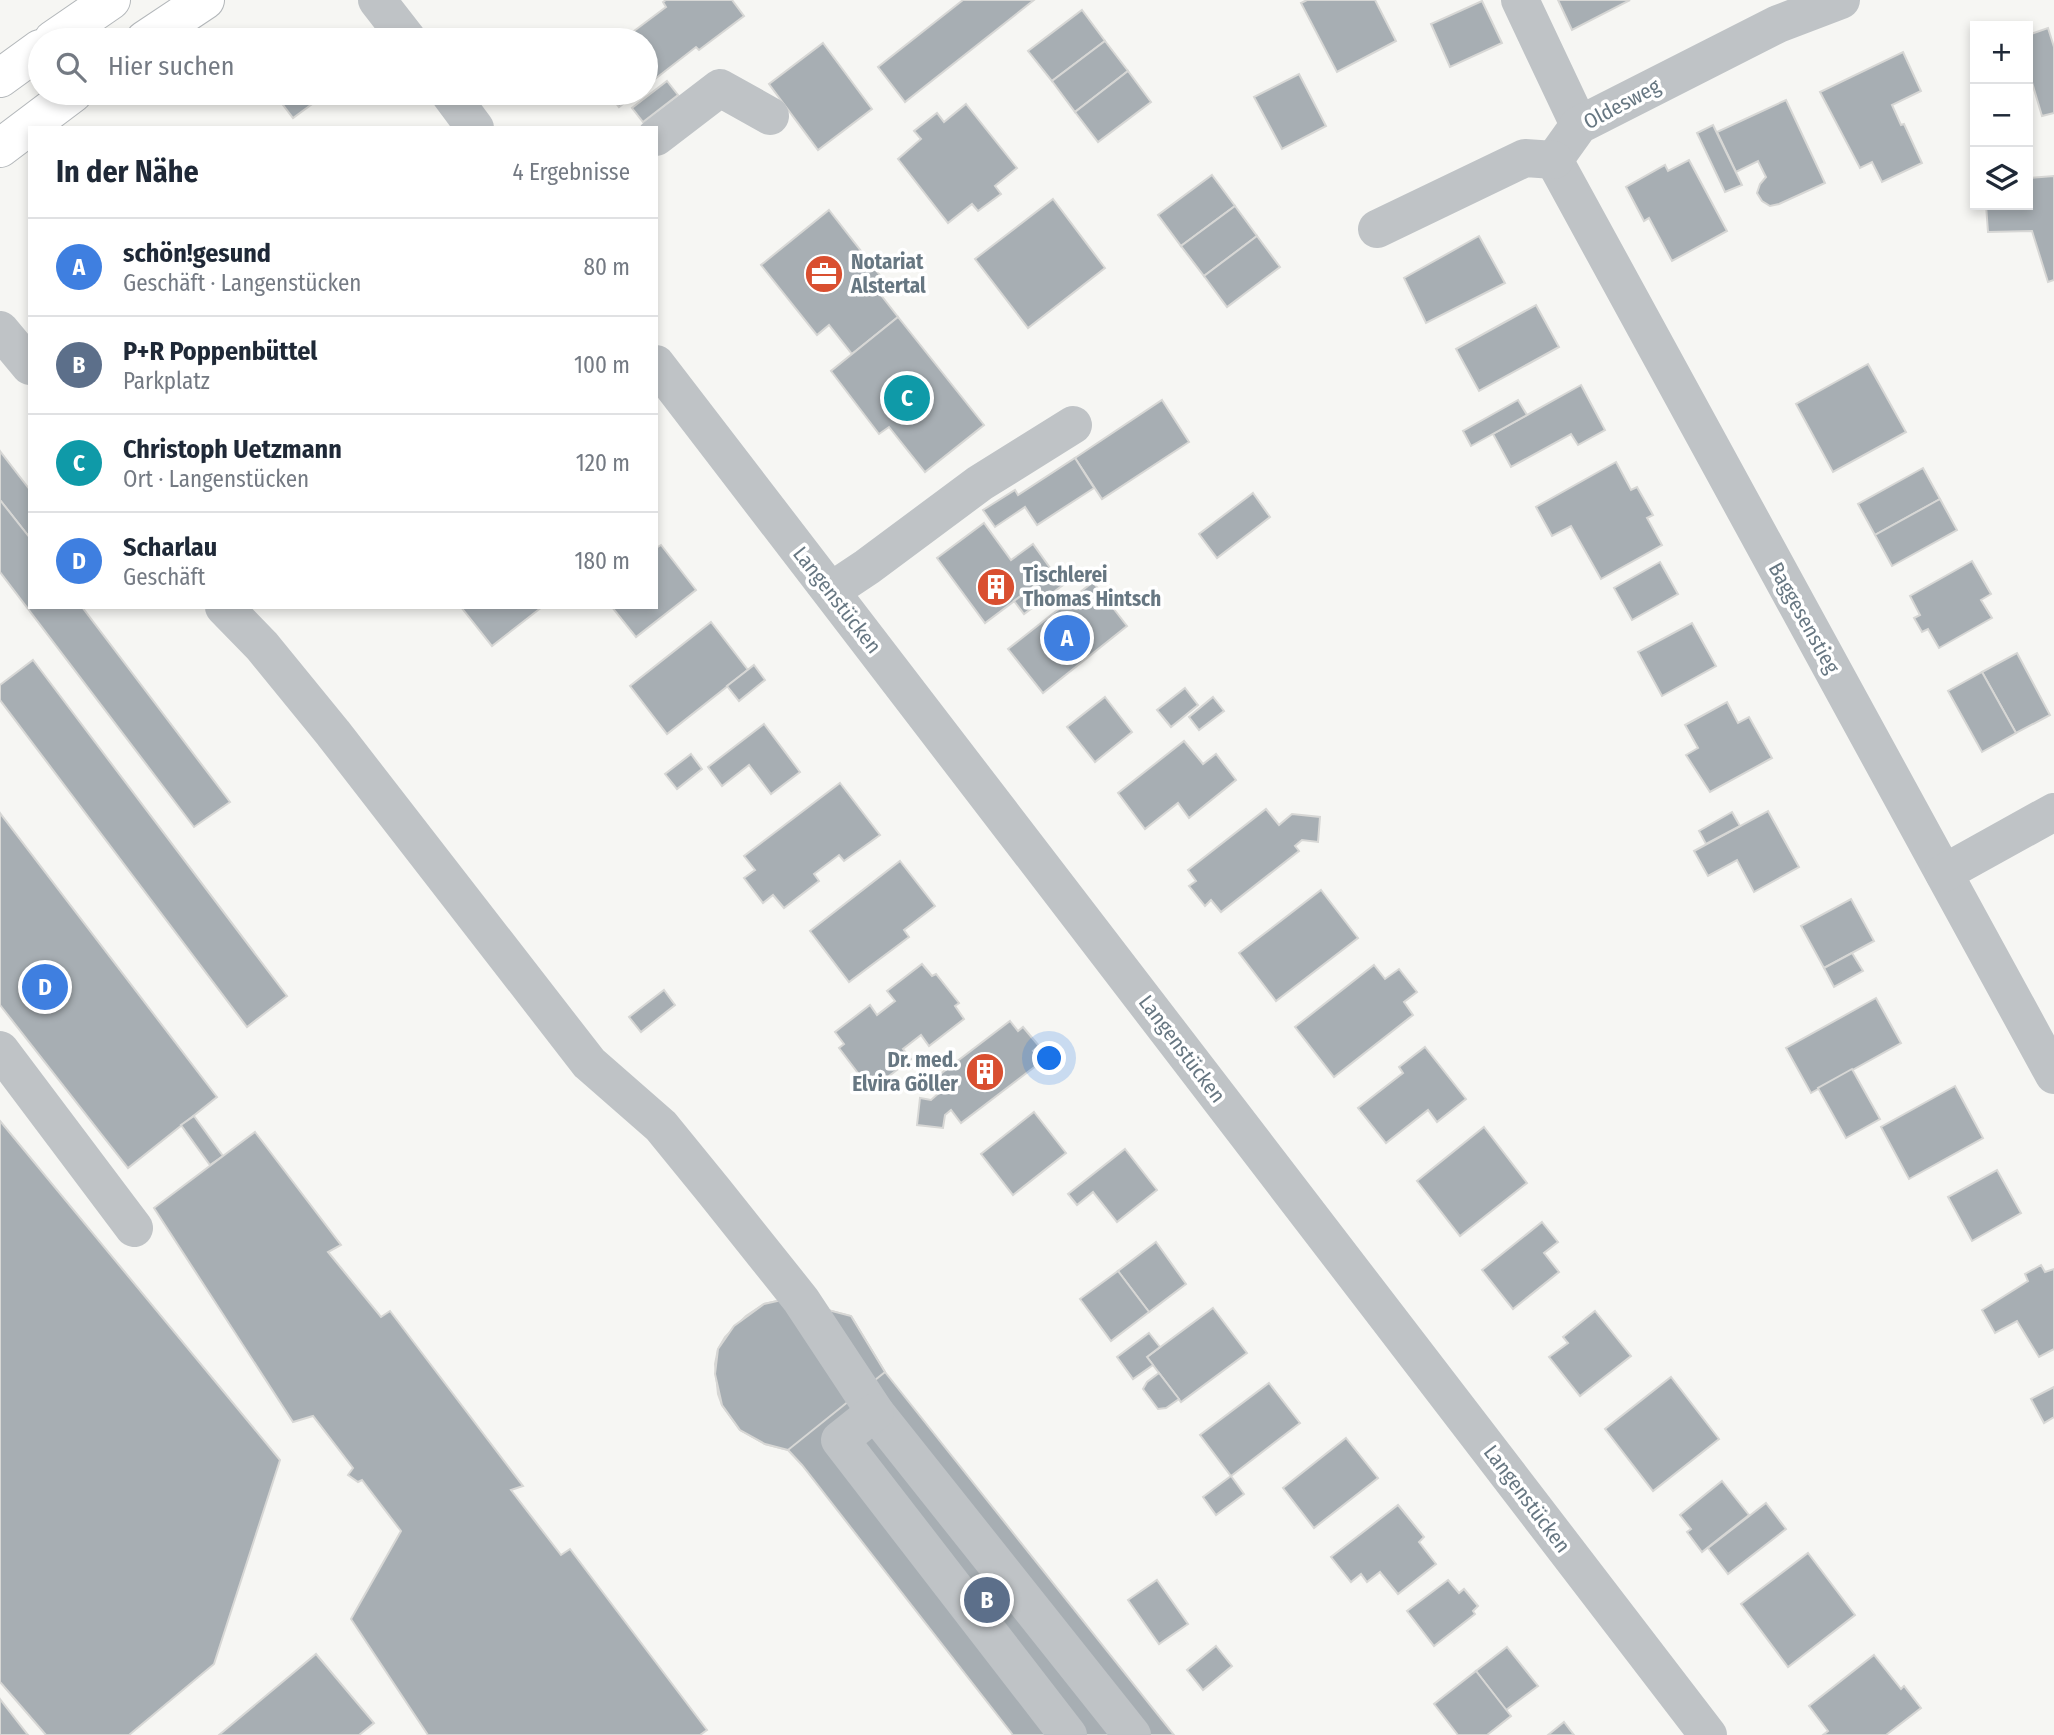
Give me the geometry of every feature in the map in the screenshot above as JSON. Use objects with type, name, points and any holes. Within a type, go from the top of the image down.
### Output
[{"type":"main road","points":[[70,28],[111,0]]},
{"type":"main road","points":[[163,28],[205,0]]},
{"type":"main road","points":[[0,78],[28,58]]},
{"type":"main road","points":[[29,126],[56,105]]},
{"type":"main road","points":[[0,148],[28,127]]},
{"type":"street","points":[[377,0],[399,28]]},
{"type":"street","points":[[1520,0],[1579,125]]},
{"type":"street","name":"Oldesweg","points":[[1554,160],[1579,125],[1778,24],[1841,0]]},
{"type":"street","points":[[658,135],[720,88],[770,116]]},
{"type":"street","points":[[458,105],[474,126]]},
{"type":"street","points":[[1377,229],[1525,158],[1554,160]]},
{"type":"street","name":"Baggesenstieg","points":[[1554,160],[2054,1075]]},
{"type":"street","points":[[0,330],[28,364]]},
{"type":"street","name":"Langenstücken","points":[[658,367],[1708,1735]]},
{"type":"street","points":[[831,591],[980,483],[1073,425]]},
{"type":"street","points":[[226,609],[262,646],[341,744],[589,1063],[661,1126],[714,1191],[801,1300],[875,1412],[1132,1735]]},
{"type":"street","points":[[1944,873],[2054,812]]},
{"type":"street","points":[[0,1050],[134,1228]]},
{"type":"street","points":[[875,1412],[840,1440],[1068,1735]]},
{"type":"building","points":[[732,0],[744,16],[699,50],[696,47],[658,77],[658,28],[638,28],[666,7],[663,2]]},
{"type":"building","points":[[963,0],[1034,0],[905,102],[878,67]]},
{"type":"building","points":[[1307,0],[1375,0],[1396,41],[1337,72],[1301,3]]},
{"type":"building","points":[[1558,0],[1630,0],[1572,30]]},
{"type":"building","points":[[1482,1],[1502,43],[1450,67],[1431,24]]},
{"type":"building","points":[[1082,10],[1105,41],[1052,81],[1028,51]]},
{"type":"building","points":[[2048,28],[2054,47],[2054,113],[2042,116],[2033,86],[2033,33]]},
{"type":"building","points":[[1105,41],[1128,71],[1075,112],[1052,81]]},
{"type":"building","points":[[823,43],[872,109],[818,150],[769,84]]},
{"type":"building","points":[[1903,52],[1921,91],[1892,105],[1922,163],[1882,182],[1872,162],[1860,168],[1820,92]]},
{"type":"building","points":[[1128,71],[1151,102],[1098,142],[1075,112]]},
{"type":"building","points":[[1299,74],[1326,126],[1282,149],[1254,97]]},
{"type":"building","points":[[667,81],[678,95],[643,122],[632,108],[636,105],[658,105],[658,88]]},
{"type":"building","points":[[1786,100],[1825,183],[1770,206],[1762,201],[1757,193],[1766,177],[1758,161],[1736,172],[1717,132]]},
{"type":"building","points":[[966,104],[1017,168],[995,186],[1001,194],[978,211],[972,204],[948,223],[898,159],[921,139],[914,131],[937,113],[944,122]]},
{"type":"building","points":[[283,105],[311,105],[293,118]]},
{"type":"building","points":[[1713,125],[1742,185],[1725,192],[1697,133]]},
{"type":"building","points":[[1689,160],[1727,231],[1672,261],[1649,218],[1644,221],[1626,187],[1665,165],[1668,171]]},
{"type":"building","points":[[1212,175],[1235,206],[1181,246],[1158,215]]},
{"type":"building","points":[[2054,176],[2054,280],[2048,282],[2032,231],[1988,232],[1986,210],[2033,210],[2033,178]]},
{"type":"building","points":[[1053,199],[1105,268],[1028,328],[975,259]]},
{"type":"building","points":[[1235,206],[1257,236],[1204,276],[1181,246]]},
{"type":"building","name":"Notariat Alstertal","points":[[829,210],[886,283],[877,290],[898,317],[852,354],[829,325],[817,335],[761,265]]},
{"type":"building","points":[[1257,236],[1280,267],[1227,307],[1204,276]]},
{"type":"building","points":[[1479,236],[1505,283],[1426,323],[1404,278]]},
{"type":"building","points":[[1536,305],[1559,347],[1479,391],[1456,349]]},
{"type":"building","points":[[898,317],[984,425],[925,472],[889,427],[879,434],[831,371]]},
{"type":"building","points":[[1868,364],[1906,432],[1833,472],[1796,404]]},
{"type":"building","points":[[1581,385],[1605,430],[1578,445],[1571,434],[1511,467],[1493,434]]},
{"type":"building","points":[[1162,400],[1189,442],[1102,499],[1075,458]]},
{"type":"building","points":[[1518,400],[1527,415],[1471,446],[1463,431]]},
{"type":"building","points":[[0,451],[28,487],[28,535],[0,500]]},
{"type":"building","points":[[1075,458],[1094,488],[1037,525],[1025,507],[995,527],[983,510],[1015,490],[1018,495]]},
{"type":"building","points":[[1616,462],[1631,490],[1637,487],[1653,515],[1647,518],[1662,545],[1601,579],[1571,526],[1552,536],[1536,507]]},
{"type":"building","points":[[1923,468],[1940,499],[1875,535],[1858,504]]},
{"type":"building","points":[[1253,493],[1270,517],[1217,558],[1199,534]]},
{"type":"building","points":[[1940,499],[1957,530],[1892,566],[1875,535]]},
{"type":"building","points":[[0,500],[28,535],[28,609],[0,572]]},
{"type":"building","name":"Tischlerei Thomas Hintsch","points":[[984,523],[1011,560],[1033,544],[1053,572],[985,623],[937,558]]},
{"type":"building","points":[[661,545],[696,590],[636,637],[614,609],[658,609],[658,547]]},
{"type":"building","points":[[1972,561],[1991,594],[1981,600],[1992,618],[1939,648],[1928,629],[1922,632],[1914,618],[1920,615],[1910,596]]},
{"type":"building","points":[[1660,562],[1678,594],[1632,620],[1614,588]]},
{"type":"building","points":[[1053,572],[1063,585],[1024,614],[1014,601]]},
{"type":"building","points":[[1093,582],[1127,626],[1043,693],[1008,649]]},
{"type":"building","points":[[28,609],[84,609],[230,802],[194,827]]},
{"type":"building","points":[[463,609],[539,609],[492,646]]},
{"type":"building","points":[[711,622],[748,670],[667,734],[630,686]]},
{"type":"building","points":[[1692,623],[1716,666],[1662,696],[1638,652]]},
{"type":"building","points":[[2017,653],[2050,715],[2016,733],[1982,672]]},
{"type":"building","points":[[33,660],[287,996],[247,1027],[0,700],[0,685]]},
{"type":"building","points":[[754,665],[765,680],[739,701],[727,686]]},
{"type":"building","points":[[1982,672],[2016,733],[1982,752],[1948,691]]},
{"type":"building","points":[[1185,688],[1198,705],[1171,727],[1157,710]]},
{"type":"building","points":[[1105,697],[1132,732],[1095,762],[1067,727]]},
{"type":"building","points":[[1213,697],[1224,711],[1199,730],[1189,717]]},
{"type":"building","points":[[1727,702],[1738,723],[1749,717],[1772,758],[1710,792],[1686,755],[1698,748],[1685,725]]},
{"type":"building","points":[[764,724],[800,772],[771,794],[749,765],[722,786],[708,767]]},
{"type":"building","points":[[1184,741],[1203,764],[1216,754],[1236,780],[1189,818],[1178,803],[1145,829],[1118,793]]},
{"type":"building","points":[[691,754],[702,769],[677,789],[665,774]]},
{"type":"building","points":[[840,783],[880,835],[844,861],[839,855],[814,874],[819,881],[784,908],[773,895],[763,903],[744,878],[755,870],[744,856]]},
{"type":"building","points":[[1266,809],[1279,825],[1292,814],[1320,817],[1318,842],[1302,840],[1295,846],[1299,851],[1221,912],[1211,900],[1205,906],[1189,886],[1196,881],[1188,870]]},
{"type":"building","points":[[1768,811],[1799,867],[1754,892],[1737,860],[1708,876],[1694,851]]},
{"type":"building","points":[[1732,812],[1740,826],[1706,844],[1699,831]]},
{"type":"building","points":[[0,813],[217,1097],[128,1168],[0,1005]]},
{"type":"building","points":[[900,861],[935,906],[904,930],[909,937],[849,982],[810,931]]},
{"type":"building","points":[[1321,890],[1358,938],[1276,1001],[1239,953]]},
{"type":"building","points":[[1851,899],[1874,941],[1824,968],[1801,926]]},
{"type":"building","points":[[1852,953],[1863,971],[1834,987],[1824,968]]},
{"type":"building","points":[[922,964],[932,976],[936,974],[959,1003],[955,1006],[964,1019],[929,1046],[921,1035],[903,1049],[911,1059],[876,1086],[867,1074],[861,1077],[839,1048],[844,1044],[835,1032],[870,1005],[877,1015],[895,1001],[887,991]]},
{"type":"building","points":[[1374,965],[1385,979],[1399,969],[1417,992],[1404,1002],[1413,1015],[1334,1077],[1295,1027]]},
{"type":"building","points":[[664,990],[675,1005],[641,1032],[629,1017]]},
{"type":"building","points":[[1876,998],[1901,1043],[1811,1093],[1786,1048]]},
{"type":"building","name":"Dr. med. Elvira Göller","points":[[1010,1021],[1018,1031],[1023,1027],[1039,1046],[1033,1051],[1041,1062],[961,1123],[951,1110],[945,1115],[943,1128],[917,1125],[920,1098],[931,1100],[939,1093],[930,1082]]},
{"type":"building","points":[[1425,1047],[1466,1099],[1437,1122],[1428,1110],[1386,1143],[1358,1108],[1403,1073],[1399,1067]]},
{"type":"building","points":[[1852,1069],[1880,1119],[1846,1138],[1818,1088]]},
{"type":"building","points":[[1955,1086],[1983,1138],[1909,1179],[1881,1127]]},
{"type":"building","points":[[1034,1112],[1066,1153],[1013,1195],[981,1154]]},
{"type":"building","points":[[194,1116],[223,1156],[210,1165],[181,1125]]},
{"type":"building","points":[[0,1121],[280,1460],[214,1664],[129,1735],[46,1735],[0,1682]]},
{"type":"building","points":[[1484,1127],[1527,1183],[1460,1236],[1417,1181]]},
{"type":"building","points":[[255,1132],[341,1245],[328,1252],[381,1317],[390,1311],[523,1486],[511,1490],[561,1555],[570,1549],[707,1730],[700,1735],[428,1735],[351,1619],[401,1531],[362,1480],[358,1482],[348,1475],[353,1468],[313,1416],[293,1422],[154,1208]]},
{"type":"building","points":[[1125,1149],[1157,1190],[1117,1222],[1093,1192],[1077,1205],[1068,1194]]},
{"type":"building","points":[[1997,1170],[2021,1213],[1972,1241],[1948,1197]]},
{"type":"building","points":[[1542,1222],[1558,1242],[1544,1253],[1559,1272],[1513,1309],[1482,1270]]},
{"type":"building","points":[[1156,1242],[1186,1284],[1149,1312],[1118,1271]]},
{"type":"building","points":[[2041,1265],[2045,1272],[2054,1269],[2054,1349],[2039,1357],[2017,1321],[1995,1333],[1982,1310],[2028,1281],[2025,1274]]},
{"type":"building","points":[[1118,1271],[1149,1312],[1111,1341],[1080,1299]]},
{"type":"building","points":[[786,1299],[851,1316],[885,1372],[1174,1735],[1013,1735],[802,1465],[788,1450],[765,1444],[740,1430],[722,1405],[718,1394],[715,1364],[718,1349],[725,1337],[746,1316],[764,1304]]},
{"type":"building","points":[[786,1299],[851,1316],[885,1372],[788,1450],[765,1444],[740,1430],[722,1405],[715,1374],[718,1349],[734,1326],[764,1304]]},
{"type":"building","points":[[1213,1308],[1247,1353],[1181,1402],[1147,1357]]},
{"type":"building","points":[[1595,1311],[1631,1356],[1580,1396],[1549,1357],[1568,1343],[1563,1337]]},
{"type":"building","points":[[1149,1333],[1160,1347],[1147,1357],[1153,1365],[1133,1379],[1117,1357]]},
{"type":"building","points":[[1159,1373],[1179,1399],[1166,1408],[1158,1409],[1143,1389],[1147,1382]]},
{"type":"building","points":[[1671,1377],[1719,1439],[1653,1491],[1605,1429]]},
{"type":"building","points":[[1269,1383],[1300,1423],[1231,1476],[1200,1435]]},
{"type":"building","points":[[2054,1387],[2054,1417],[2044,1423],[2031,1399]]},
{"type":"building","points":[[1346,1438],[1378,1478],[1314,1528],[1283,1488]]},
{"type":"building","points":[[1231,1476],[1244,1494],[1216,1515],[1203,1497]]},
{"type":"building","points":[[1722,1481],[1749,1515],[1702,1552],[1687,1532],[1691,1529],[1680,1515]]},
{"type":"building","points":[[1766,1503],[1786,1529],[1728,1574],[1708,1548]]},
{"type":"building","points":[[1398,1505],[1424,1537],[1419,1542],[1436,1564],[1398,1594],[1380,1572],[1367,1582],[1361,1574],[1351,1582],[1331,1557]]},
{"type":"building","points":[[1808,1553],[1855,1615],[1788,1667],[1741,1604]]},
{"type":"building","points":[[1157,1580],[1188,1624],[1159,1644],[1128,1600]]},
{"type":"building","points":[[1448,1580],[1459,1593],[1464,1589],[1478,1606],[1473,1611],[1475,1614],[1434,1646],[1407,1611]]},
{"type":"building","points":[[1216,1646],[1232,1666],[1203,1690],[1187,1670]]},
{"type":"building","points":[[1507,1647],[1538,1686],[1506,1710],[1476,1671]]},
{"type":"building","points":[[316,1654],[374,1723],[359,1735],[219,1735]]},
{"type":"building","points":[[1874,1655],[1901,1689],[1904,1686],[1921,1708],[1886,1735],[1823,1735],[1828,1731],[1809,1706]]},
{"type":"building","points":[[1476,1671],[1511,1716],[1487,1735],[1458,1735],[1434,1704]]},
{"type":"building","points":[[0,1699],[28,1735],[0,1735]]},
{"type":"building","points":[[1564,1722],[1574,1735],[1548,1735]]},
{"type":"place","name":"Notariat Alstertal","points":[[824,274]]},
{"type":"place","name":"Christoph Uetzmann","points":[[907,398]]},
{"type":"place","name":"Tischlerei Thomas Hintsch","points":[[996,587]]},
{"type":"place","name":"schön!gesund","points":[[1067,638]]},
{"type":"place","name":"Scharlau","points":[[45,987]]},
{"type":"place","name":"Dr. med. Elvira Göller","points":[[985,1072]]},
{"type":"place","name":"P+R Poppenbüttel","points":[[987,1600]]}]
